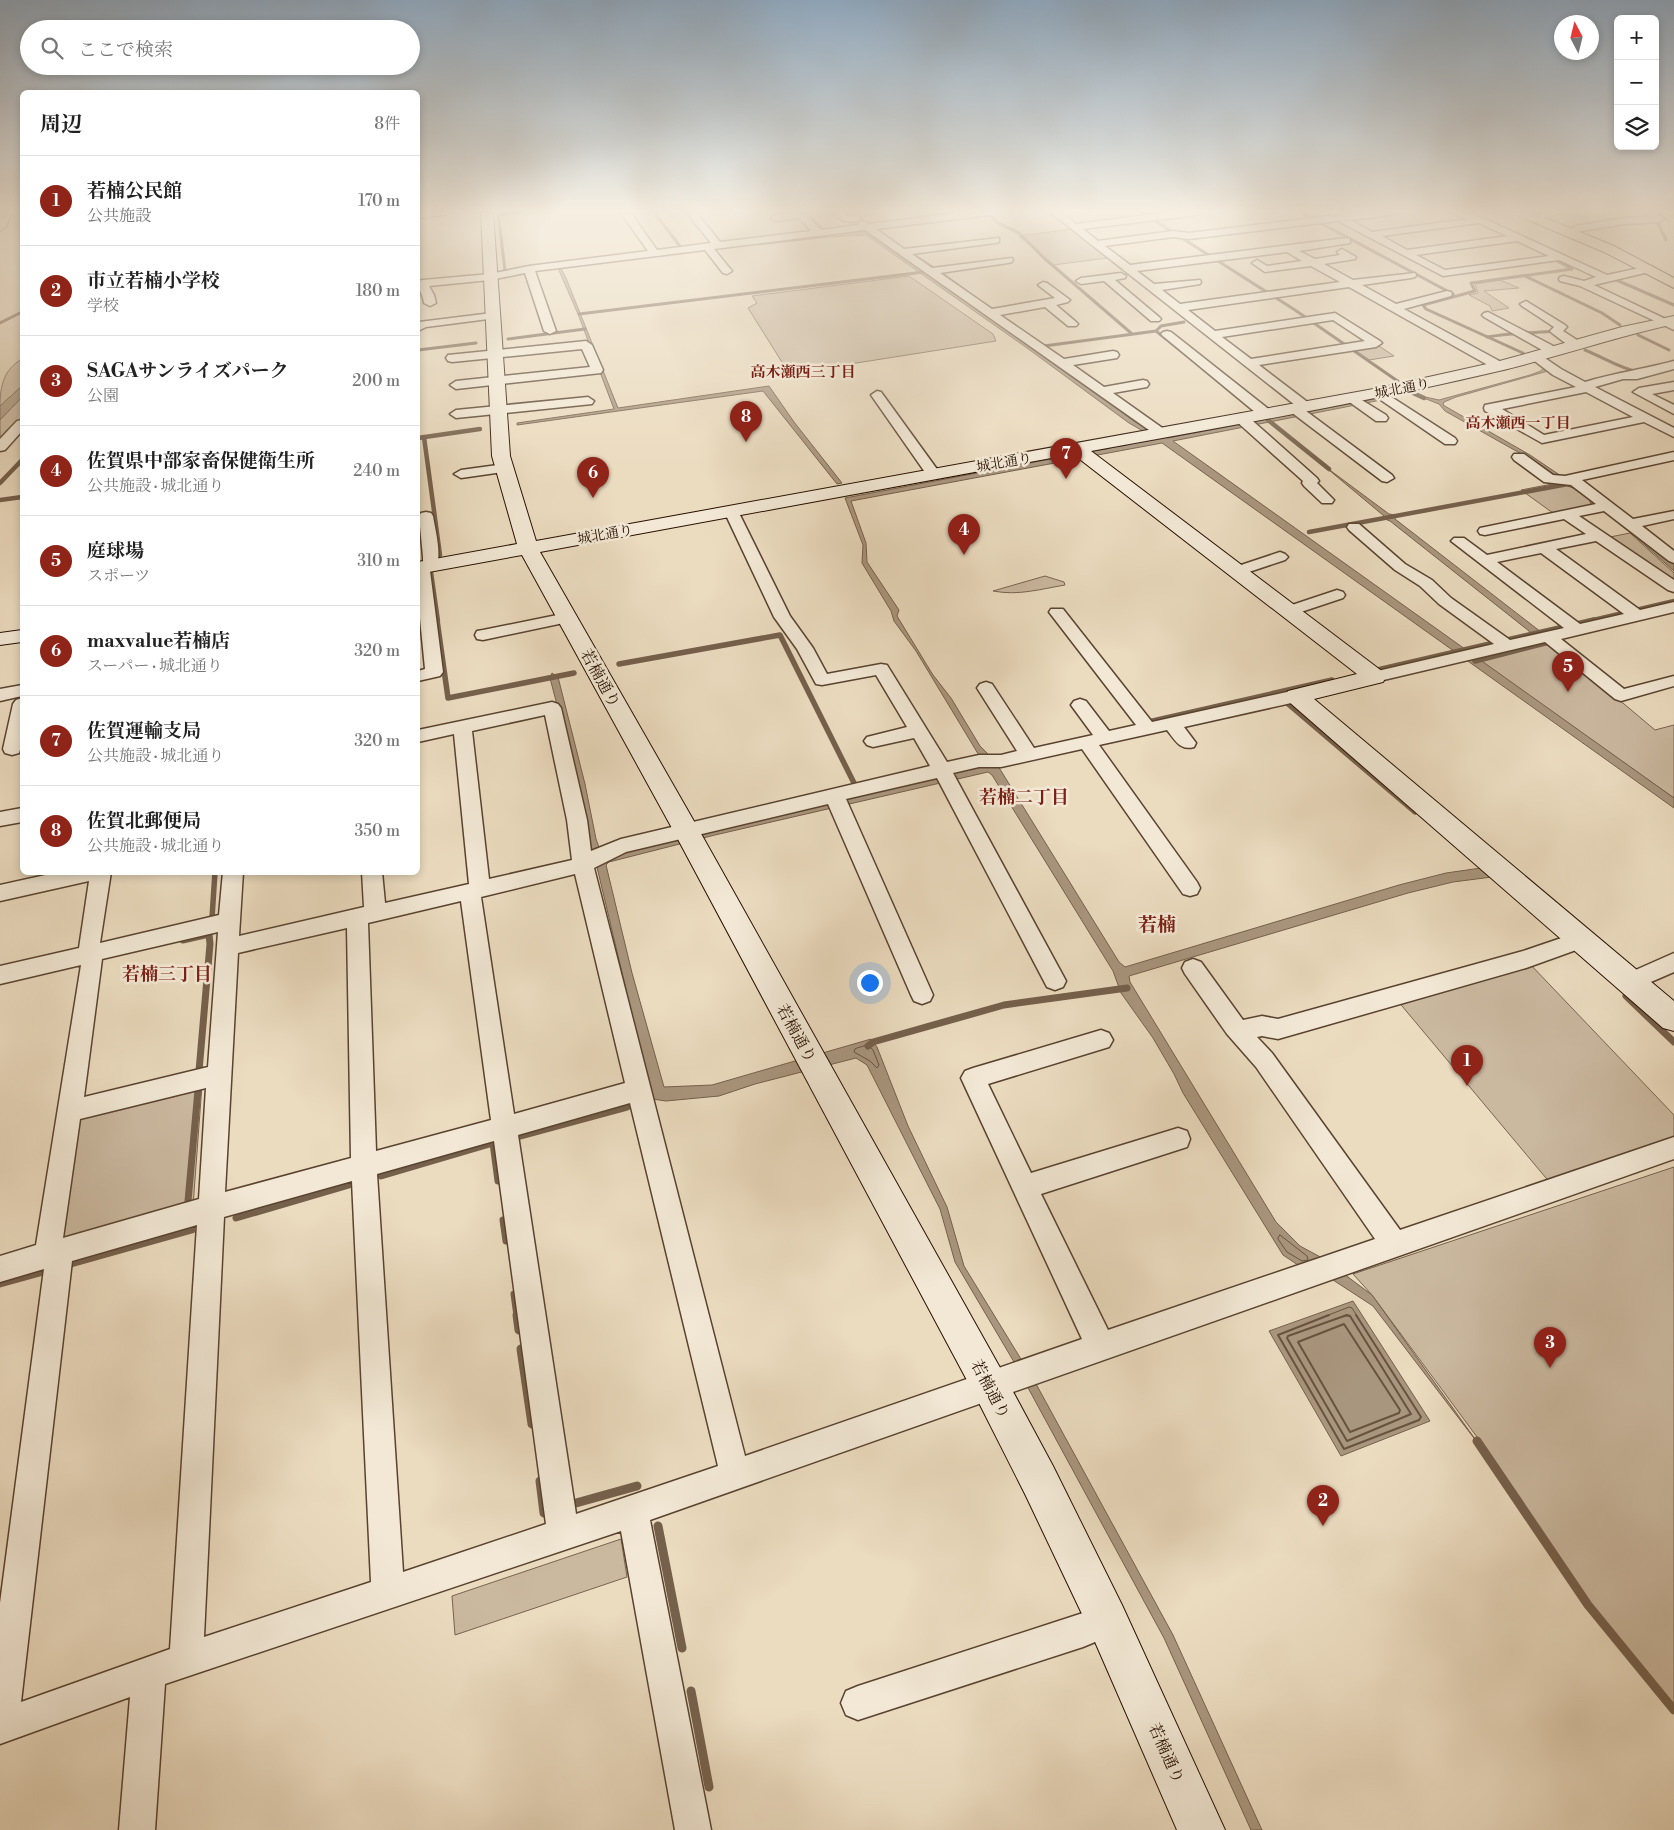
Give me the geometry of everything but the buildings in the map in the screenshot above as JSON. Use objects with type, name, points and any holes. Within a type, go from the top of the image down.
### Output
[{"type":"street","points":[[429,297],[430,303]]},
{"type":"street","name":"若楠通り","points":[[491,297],[501,456],[528,548],[812,1061],[1012,1378],[1039,1480],[1107,1620],[1201,1830]]},
{"type":"street","points":[[539,297],[550,331]]},
{"type":"street","points":[[973,297],[1102,391],[1154,434]]},
{"type":"street","points":[[995,312],[1064,300],[1061,297]]},
{"type":"street","points":[[1129,297],[1155,319]]},
{"type":"street","points":[[1163,297],[1248,363],[1302,411],[1387,478]]},
{"type":"street","points":[[1177,308],[1254,297]]},
{"type":"street","points":[[1375,297],[1499,366]]},
{"type":"street","points":[[1394,308],[1436,297]]},
{"type":"street","points":[[1614,297],[1670,323]]},
{"type":"street","points":[[1047,303],[1072,324]]},
{"type":"street","points":[[1526,304],[1561,327],[1556,330],[1576,345]]},
{"type":"street","points":[[1488,315],[1553,351]]},
{"type":"street","points":[[420,328],[423,324],[492,316]]},
{"type":"street","points":[[1212,335],[1335,316],[1376,342],[1248,363]]},
{"type":"street","name":"城北通り","points":[[423,567],[934,475],[1083,453],[1154,434],[1246,423],[1266,414],[1302,411],[1357,401],[1379,393],[1499,366],[1576,345],[1670,323]]},
{"type":"street","points":[[1167,334],[1266,414]]},
{"type":"street","points":[[452,358],[586,345],[597,370],[456,385]]},
{"type":"street","points":[[1064,363],[1113,355]]},
{"type":"street","points":[[1536,356],[1557,372],[1674,433]]},
{"type":"street","points":[[1646,418],[1542,440],[1490,408],[1586,387],[1622,375],[1637,375],[1674,365]]},
{"type":"street","points":[[1102,391],[1143,384]]},
{"type":"street","points":[[1674,386],[1639,392],[1674,410]]},
{"type":"street","points":[[1379,393],[1450,441]]},
{"type":"street","points":[[877,395],[934,475]]},
{"type":"street","points":[[1357,401],[1381,418]]},
{"type":"street","points":[[456,414],[588,402]]},
{"type":"street","points":[[1246,423],[1312,481],[1308,483],[1327,500]]},
{"type":"street","points":[[0,447],[20,426]]},
{"type":"street","points":[[1083,453],[1370,673]]},
{"type":"street","points":[[1519,457],[1549,479],[1566,480],[1674,456]]},
{"type":"street","points":[[461,474],[505,468]]},
{"type":"street","points":[[1566,480],[1608,506],[1674,558]]},
{"type":"street","points":[[1485,530],[1608,506]]},
{"type":"street","points":[[731,511],[782,617],[805,648],[822,680],[881,669],[946,777],[1055,981]]},
{"type":"street","points":[[1566,514],[1674,587]]},
{"type":"street","points":[[1631,524],[1674,515]]},
{"type":"street","points":[[420,676],[434,672],[423,618],[423,567],[431,557],[426,516]]},
{"type":"street","points":[[1354,527],[1400,567],[1426,583],[1445,601],[1500,641]]},
{"type":"street","points":[[1485,560],[1598,536]]},
{"type":"street","points":[[1459,541],[1571,625]]},
{"type":"street","points":[[1544,548],[1631,612]]},
{"type":"street","points":[[1237,571],[1280,557]]},
{"type":"street","points":[[1289,611],[1337,595]]},
{"type":"street","points":[[228,947],[475,891],[593,859],[946,777],[979,761],[1001,761],[1026,750],[1097,737],[1144,724],[1172,724],[1296,696],[1370,673],[1465,655],[1500,641],[1541,637],[1571,625],[1631,612],[1674,607]]},
{"type":"street","points":[[1057,612],[1144,724]]},
{"type":"street","points":[[483,635],[568,618]]},
{"type":"street","points":[[0,639],[20,636]]},
{"type":"street","points":[[1541,637],[1621,695],[1674,682]]},
{"type":"street","points":[[986,688],[1026,750]]},
{"type":"street","points":[[0,695],[20,691]]},
{"type":"street","points":[[1296,696],[1572,943],[1630,982],[1674,1019]]},
{"type":"street","points":[[1080,705],[1097,737],[1190,888]]},
{"type":"street","points":[[420,736],[552,708],[577,820],[593,859],[640,1090],[735,1475]]},
{"type":"street","points":[[11,749],[20,712]]},
{"type":"street","points":[[1172,724],[1187,743]]},
{"type":"street","points":[[462,727],[475,891],[505,1127],[563,1535]]},
{"type":"street","points":[[873,741],[918,731]]},
{"type":"street","points":[[837,803],[922,995]]},
{"type":"street","points":[[0,819],[20,814]]},
{"type":"street","points":[[0,893],[83,875]]},
{"type":"street","points":[[100,875],[89,944],[92,963],[49,1244],[59,1260],[1,1726],[186,1660],[633,1511],[1674,1148]]},
{"type":"street","points":[[186,1660],[219,1075],[233,875]]},
{"type":"street","points":[[372,875],[366,916],[364,1166],[388,1593]]},
{"type":"street","points":[[0,975],[229,921]]},
{"type":"street","points":[[1238,1031],[1262,1026],[1278,1029],[1526,959],[1572,943]]},
{"type":"street","points":[[1630,982],[1674,962]]},
{"type":"street","points":[[1193,968],[1238,1031],[1252,1049],[1264,1060],[1395,1245]]},
{"type":"street","points":[[1101,1040],[973,1078],[1101,1347]]},
{"type":"street","points":[[70,1111],[219,1075]]},
{"type":"street","points":[[0,1269],[212,1208],[640,1090]]},
{"type":"street","points":[[1024,1186],[1178,1139]]},
{"type":"street","points":[[633,1511],[694,1830]]},
{"type":"street","points":[[858,1703],[1083,1630],[1107,1620]]},
{"type":"street","points":[[137,1830],[149,1673]]},
{"type":"shaded area","points":[[753,297],[940,297],[993,334],[996,341],[812,370],[785,367],[748,308],[757,303]]},
{"type":"shaded area","points":[[1474,297],[1493,297],[1509,308],[1492,311],[1490,306]]},
{"type":"shaded area","points":[[1376,344],[1394,356],[1369,360],[1352,348]]},
{"type":"shaded area","points":[[20,360],[20,388],[0,406],[4,379]]},
{"type":"shaded area","points":[[20,399],[20,421],[0,443],[0,420]]},
{"type":"shaded area","points":[[1568,481],[1586,494],[1595,505],[1553,513],[1521,490]]},
{"type":"shaded area","points":[[1630,533],[1674,573],[1674,584],[1605,538]]},
{"type":"shaded area","points":[[1045,576],[1064,582],[1065,585],[1011,593],[993,591]]},
{"type":"shaded area","points":[[1548,640],[1655,730],[1674,725],[1674,798],[1476,658]]},
{"type":"shaded area","points":[[1529,963],[1674,1115],[1674,1141],[1551,1184],[1397,1000]]},
{"type":"shaded area","points":[[202,1085],[193,1206],[70,1242],[59,1235],[73,1125],[87,1113]]},
{"type":"shaded area","points":[[1674,1167],[1674,1705],[1586,1599],[1480,1441],[1372,1295],[1353,1274]]},
{"type":"shaded area","points":[[621,1539],[627,1577],[455,1635],[452,1596]]},
{"type":"water","points":[[571,297],[574,297],[618,408],[769,386],[794,422],[842,483],[837,484],[763,391],[517,425],[517,423],[614,409]]},
{"type":"water","points":[[955,297],[963,297],[1036,348],[1135,422],[1168,438],[1379,398],[1381,400],[1173,441],[1674,798],[1674,808],[1162,443],[851,501],[866,543],[867,562],[899,610],[897,616],[980,746],[998,766],[1119,962],[1125,967],[1399,885],[1446,873],[1481,868],[1492,877],[1453,882],[1408,893],[1129,976],[1130,982],[1276,1222],[1300,1246],[1324,1259],[1372,1295],[1480,1446],[1373,1306],[1310,1265],[1301,1267],[1283,1255],[1183,1093],[1153,1038],[1121,993],[1113,971],[992,775],[988,772],[715,835],[609,862],[606,865],[632,973],[664,1087],[712,1085],[871,1039],[877,1047],[908,1126],[947,1207],[964,1266],[1035,1382],[1173,1635],[1262,1830],[1251,1830],[1164,1638],[1014,1362],[955,1262],[940,1209],[867,1065],[856,1058],[755,1084],[719,1096],[666,1101],[652,1099],[596,863],[589,853],[579,789],[550,678],[552,673],[558,677],[585,784],[596,839],[603,858],[980,757],[916,651],[894,621],[891,611],[862,563],[863,545],[845,498],[1157,439],[1129,423]]},
{"type":"water","points":[[1544,367],[1549,368],[1548,371],[1456,397],[1444,402],[1443,405],[1530,455],[1570,482],[1644,538],[1674,564],[1674,571],[1637,538],[1591,504],[1589,499],[1573,488],[1562,484],[1525,456],[1445,411],[1439,404],[1416,395],[1439,400],[1530,375],[1541,371]]},
{"type":"water","points":[[20,388],[20,399],[0,420],[0,406]]},
{"type":"water","points":[[1323,465],[1389,514],[1395,515],[1395,519],[1541,632],[1530,633],[1390,521],[1385,519],[1384,516]]},
{"type":"water","points":[[1353,1301],[1430,1421],[1341,1456],[1269,1331]]},
{"type":"waterway","points":[[579,314],[715,297]]},
{"type":"waterway","points":[[1090,297],[1131,333]]},
{"type":"waterway","points":[[1275,297],[1399,382]]},
{"type":"waterway","points":[[1451,297],[1423,305],[1426,309],[1488,337]]},
{"type":"waterway","points":[[1570,297],[1602,313],[1620,325]]},
{"type":"waterway","points":[[1656,297],[1674,305]]},
{"type":"waterway","points":[[0,323],[20,313]]},
{"type":"waterway","points":[[1156,331],[1161,326],[1184,322]]},
{"type":"waterway","points":[[508,339],[585,329]]},
{"type":"waterway","points":[[1039,343],[1044,346],[1156,331]]},
{"type":"waterway","points":[[1156,331],[1200,366]]},
{"type":"waterway","points":[[1488,337],[1557,331]]},
{"type":"waterway","points":[[1638,335],[1669,350]]},
{"type":"waterway","points":[[1488,337],[1523,353]]},
{"type":"waterway","points":[[420,350],[476,343]]},
{"type":"waterway","points":[[1585,350],[1618,366],[1639,372]]},
{"type":"waterway","points":[[1413,393],[1424,398]]},
{"type":"waterway","points":[[1268,420],[1329,469]]},
{"type":"waterway","points":[[424,437],[480,429]]},
{"type":"waterway","points":[[420,438],[424,437]]},
{"type":"waterway","points":[[424,437],[440,555]]},
{"type":"waterway","points":[[0,483],[20,462]]},
{"type":"waterway","points":[[1309,532],[1568,484]]},
{"type":"waterway","points":[[0,500],[20,497]]},
{"type":"waterway","points":[[431,572],[438,621]]},
{"type":"waterway","points":[[1589,621],[1674,601]]},
{"type":"waterway","points":[[437,620],[448,698],[574,673]]},
{"type":"waterway","points":[[1373,671],[1594,620]]},
{"type":"waterway","points":[[619,664],[780,635],[854,783]]},
{"type":"waterway","points":[[1475,661],[1549,642],[1545,639]]},
{"type":"waterway","points":[[1144,723],[1332,680]]},
{"type":"waterway","points":[[1287,703],[1415,812]]},
{"type":"waterway","points":[[212,918],[215,875]]},
{"type":"waterway","points":[[183,940],[209,934],[210,944],[199,1071]]},
{"type":"waterway","points":[[868,1046],[873,1042],[1004,1005],[1127,988]]},
{"type":"waterway","points":[[1626,996],[1674,1042]]},
{"type":"waterway","points":[[188,1201],[198,1090]]},
{"type":"waterway","points":[[520,1136],[627,1107]]},
{"type":"waterway","points":[[381,1176],[493,1143],[498,1181]]},
{"type":"waterway","points":[[236,1218],[349,1185]]},
{"type":"waterway","points":[[503,1220],[506,1241]]},
{"type":"waterway","points":[[71,1264],[192,1230]]},
{"type":"waterway","points":[[0,1284],[40,1273]]},
{"type":"waterway","points":[[514,1294],[517,1316]]},
{"type":"waterway","points":[[517,1315],[519,1330]]},
{"type":"waterway","points":[[521,1349],[532,1424]]},
{"type":"waterway","points":[[1477,1441],[1588,1605],[1674,1710]]},
{"type":"waterway","points":[[540,1481],[544,1513]]},
{"type":"waterway","points":[[576,1503],[637,1486]]},
{"type":"waterway","points":[[658,1526],[682,1648]]},
{"type":"waterway","points":[[691,1691],[709,1787]]},
{"type":"place","name":"佐賀北郵便局","points":[[746,442]]},
{"type":"place","name":"佐賀運輸支局","points":[[1066,479]]},
{"type":"place","name":"maxvalue若楠店","points":[[593,498]]},
{"type":"place","name":"佐賀県中部家畜保健衛生所","points":[[964,555]]},
{"type":"place","name":"庭球場","points":[[1568,692]]},
{"type":"place","name":"若楠公民館","points":[[1467,1086]]},
{"type":"place","name":"SAGAサンライズパーク","points":[[1550,1368]]},
{"type":"place","name":"市立若楠小学校","points":[[1323,1526]]},
{"type":"district","name":"高木瀬西三丁目","points":[[803,372]]},
{"type":"district","name":"高木瀬西一丁目","points":[[1518,423]]},
{"type":"district","name":"若楠二丁目","points":[[1024,797]]},
{"type":"district","name":"若楠","points":[[1157,924]]},
{"type":"district","name":"若楠三丁目","points":[[167,974]]}]
